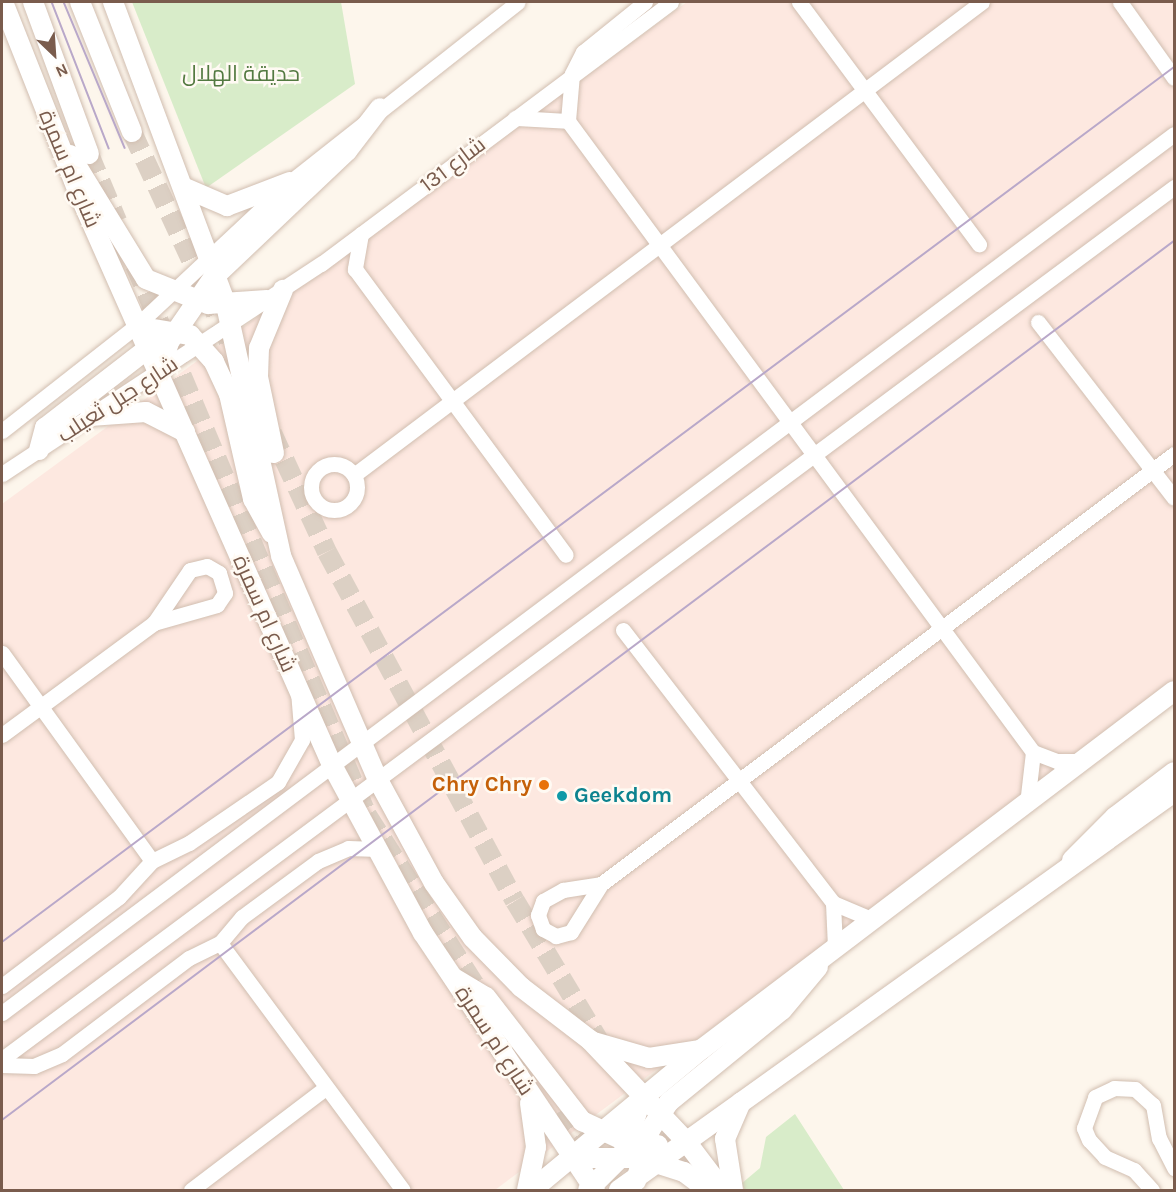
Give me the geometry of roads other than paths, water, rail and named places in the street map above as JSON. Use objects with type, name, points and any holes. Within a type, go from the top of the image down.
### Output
[{"type":"street","name":"شارع ام سمرة","points":[[3,2],[52,132],[332,765],[451,977],[592,1189]]},
{"type":"street","name":"شارع ام سمرة","points":[[33,2],[90,154]]},
{"type":"street","points":[[80,2],[132,132]]},
{"type":"street","name":"شارع ام سمرة","points":[[113,2],[185,188],[205,259],[228,313],[276,537],[360,744],[378,780],[434,883],[473,938],[521,987],[590,1040],[723,1191]]},
{"type":"street","points":[[159,375],[172,329],[205,259],[290,182],[380,108],[518,2]]},
{"type":"street","points":[[645,2],[590,44],[572,74],[568,121],[787,423],[814,455],[1033,752],[1057,761],[1083,761]]},
{"type":"street","name":"شارع 131","points":[[275,295],[321,264],[671,2]]},
{"type":"street","points":[[800,2],[864,92],[979,244]]},
{"type":"street","points":[[354,475],[453,398],[982,2]]},
{"type":"street","points":[[1120,2],[1174,78]]},
{"type":"street","points":[[185,298],[213,278],[347,151],[380,108]]},
{"type":"street","points":[[515,118],[568,121]]},
{"type":"street","points":[[52,132],[86,176],[131,261],[146,279],[185,298],[228,313],[275,295]]},
{"type":"street","points":[[2,1013],[1174,134]]},
{"type":"street","points":[[185,188],[227,206],[290,182]]},
{"type":"street","points":[[2,1059],[1174,187]]},
{"type":"street","points":[[356,269],[361,234]]},
{"type":"street","points":[[321,264],[356,269],[453,398],[566,555]]},
{"type":"street","points":[[267,487],[275,459],[258,377],[259,348],[275,295]]},
{"type":"street","name":"شارع جبل ثعيلب","points":[[2,431],[136,326],[185,298]]},
{"type":"street","name":"شارع جبل ثعيلب","points":[[2,474],[203,345],[228,313]]},
{"type":"street","points":[[1038,322],[1174,498]]},
{"type":"street","points":[[136,326],[172,329],[203,345],[229,394],[257,510],[276,537]]},
{"type":"street","points":[[39,450],[45,428],[70,406],[149,352],[172,329]]},
{"type":"street","points":[[90,416],[146,412],[185,432]]},
{"type":"street","points":[[602,884],[940,627],[1174,454]]},
{"type":"street","points":[[2,735],[154,623],[190,570],[207,566],[219,573],[225,593],[217,605],[154,623]]},
{"type":"street","points":[[623,630],[832,903],[871,919]]},
{"type":"street","points":[[2,653],[152,861]]},
{"type":"street","points":[[2,986],[119,897],[152,861],[189,843],[278,782],[302,740],[298,691]]},
{"type":"street","points":[[532,1191],[702,1049],[1174,691]]},
{"type":"street","points":[[1027,804],[1033,752]]},
{"type":"street","points":[[1058,879],[1099,830],[1174,772]]},
{"type":"street","points":[[592,1189],[638,1162],[682,1143],[1058,879],[1174,792]]},
{"type":"street","points":[[2,1065],[34,1066],[62,1054],[189,958],[220,943],[277,891],[338,851],[378,849]]},
{"type":"street","points":[[261,868],[277,891]]},
{"type":"street","points":[[619,1191],[638,1162],[659,1116],[675,1096],[794,999],[830,950],[832,903]]},
{"type":"street","points":[[220,943],[324,1089],[403,1191]]},
{"type":"street","points":[[451,977],[486,997],[562,1101],[638,1162]]},
{"type":"street","points":[[590,1040],[642,1057],[702,1049]]},
{"type":"street","points":[[1152,1191],[1134,1170],[1105,1157],[1089,1140],[1084,1128],[1095,1097],[1114,1088],[1135,1089],[1153,1105],[1159,1138],[1174,1168]]},
{"type":"street","points":[[193,1190],[324,1089]]},
{"type":"street","points":[[526,1092],[536,1147],[527,1191]]},
{"type":"street","points":[[638,1162],[642,1098]]},
{"type":"street","points":[[733,1191],[726,1139],[741,1101]]},
{"type":"street","points":[[573,1158],[638,1162],[684,1172],[708,1191]]},
{"type":"tunnel","points":[[132,132],[230,344]]},
{"type":"tunnel","points":[[89,154],[117,221]]},
{"type":"tunnel","points":[[135,265],[367,815],[483,998]]},
{"type":"tunnel","points":[[272,433],[327,552],[515,901],[602,1046]]},
{"type":"tunnel","points":[[563,1109],[623,1190]]},
{"type":"tunnel","points":[[646,1109],[698,1183]]},
{"type":"tram line","points":[[52,2],[109,148]]},
{"type":"tram line","points":[[64,2],[125,148]]},
{"type":"tram line","points":[[2,942],[1174,67]]},
{"type":"tram line","points":[[2,1120],[1174,241]]},
{"type":"place","name":"Chry Chry","points":[[544,785]]},
{"type":"place","name":"Geekdom","points":[[562,796]]},
{"type":"park label","name":"حديقة الهلال","points":[[241,75]]}]
